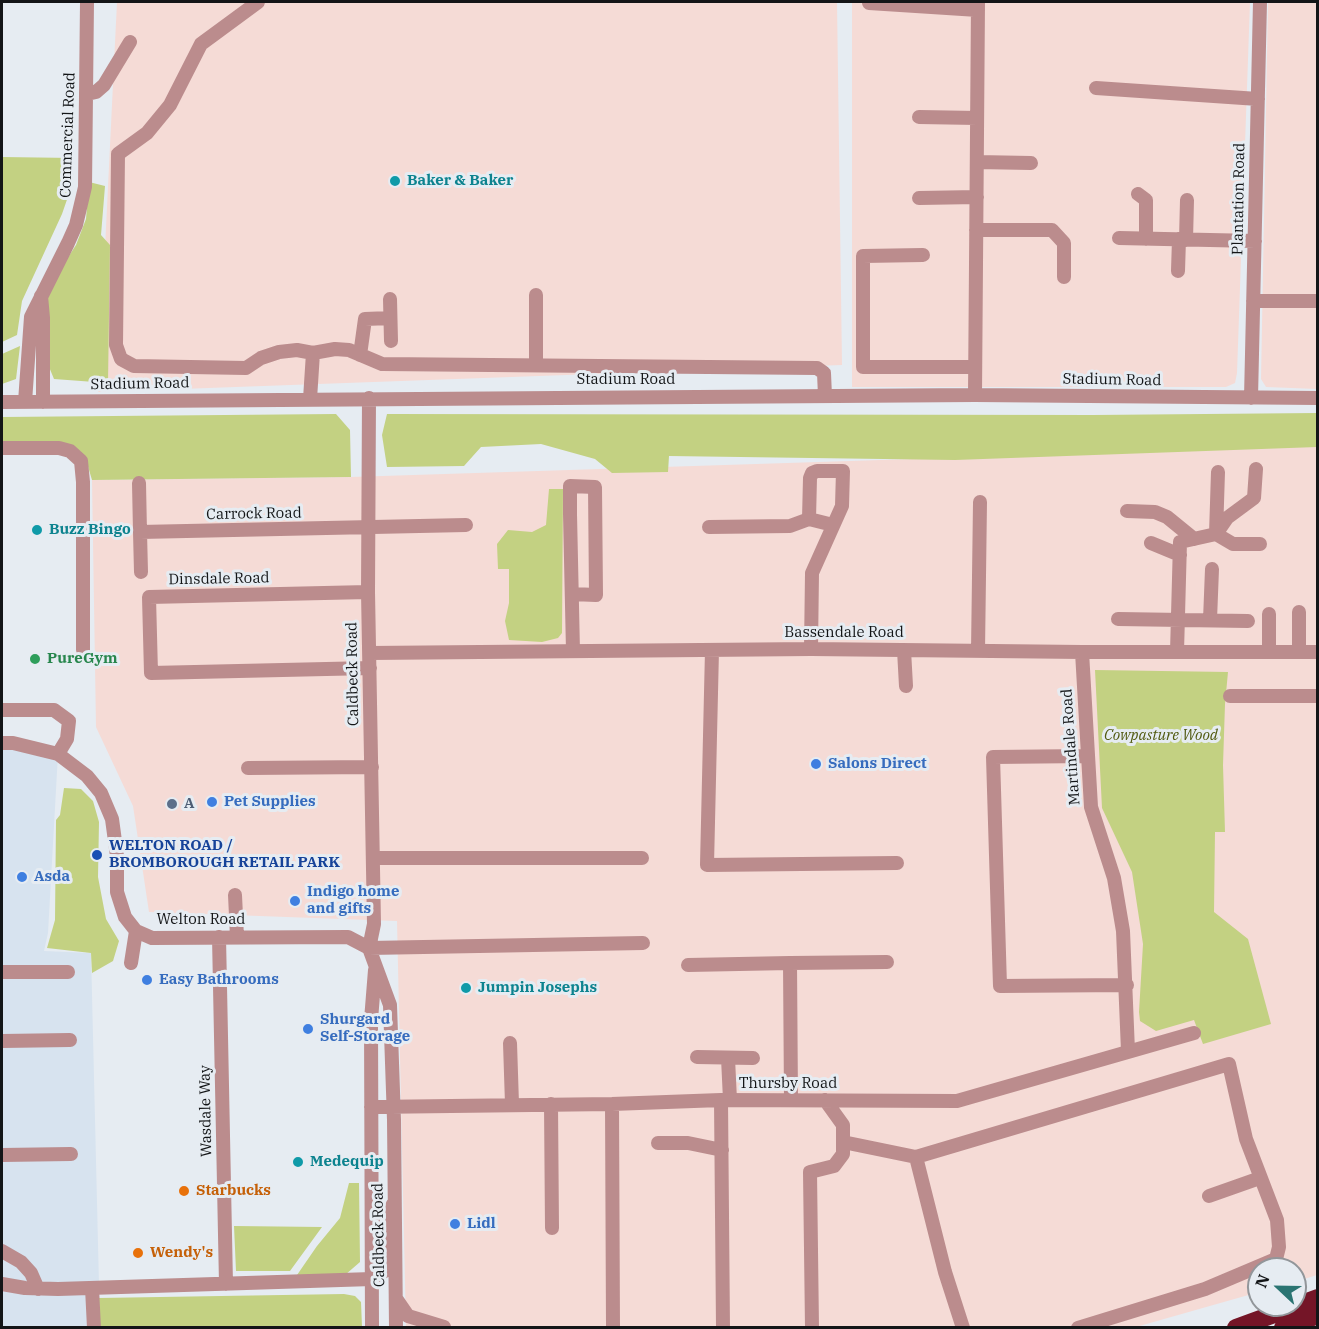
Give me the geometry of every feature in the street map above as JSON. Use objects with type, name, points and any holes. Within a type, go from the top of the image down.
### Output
[{"type":"highway","points":[[1236,1328],[1317,1298]]},
{"type":"highway","points":[[1283,1328],[1317,1315]]},
{"type":"street","name":"Commercial Road","points":[[25,402],[31,317],[68,243],[85,187],[87,2]]},
{"type":"street","points":[[258,2],[201,44],[170,105],[147,133],[118,154],[116,345],[121,359],[134,366],[246,368],[261,358],[279,352],[297,350],[313,353],[335,349],[349,350],[382,364],[817,368],[824,373],[825,396]]},
{"type":"street","name":"Plantation Road","points":[[1251,398],[1260,2]]},
{"type":"street","points":[[869,3],[978,6],[975,395]]},
{"type":"street","points":[[87,94],[96,92],[104,85],[130,42]]},
{"type":"street","points":[[1096,88],[1258,99]]},
{"type":"street","points":[[919,117],[977,118]]},
{"type":"street","points":[[977,162],[1031,163]]},
{"type":"street","points":[[1138,194],[1146,200],[1146,239]]},
{"type":"street","points":[[919,198],[977,197]]},
{"type":"street","points":[[1178,271],[1188,200]]},
{"type":"street","points":[[976,230],[1052,230],[1064,243],[1064,277]]},
{"type":"street","points":[[1119,238],[1255,241]]},
{"type":"street","points":[[923,255],[863,256],[863,368],[975,368]]},
{"type":"street","points":[[536,295],[536,365]]},
{"type":"street","points":[[41,297],[43,402]]},
{"type":"street","points":[[390,299],[392,341]]},
{"type":"street","points":[[1253,301],[1317,302]]},
{"type":"street","points":[[360,355],[365,319],[390,318]]},
{"type":"street","points":[[310,399],[313,353]]},
{"type":"street","name":"Stadium Road","points":[[2,402],[975,395],[1317,398]]},
{"type":"street","name":"Caldbeck Road","points":[[369,398],[368,592],[374,924],[369,948],[390,1005],[394,1106],[396,1328]]},
{"type":"street","points":[[2,448],[59,447],[70,451],[81,461],[83,650]]},
{"type":"street","points":[[1178,652],[1180,542],[1216,534],[1227,518],[1254,498],[1256,469]]},
{"type":"street","points":[[809,519],[812,473],[843,471],[842,506],[812,573],[811,649]]},
{"type":"street","points":[[1216,534],[1218,472]]},
{"type":"street","points":[[139,483],[141,572]]},
{"type":"street","points":[[572,594],[596,595],[596,487],[570,486],[573,651]]},
{"type":"street","points":[[978,651],[980,502]]},
{"type":"street","points":[[1127,511],[1155,512],[1167,517],[1194,539]]},
{"type":"street","points":[[709,527],[790,526],[809,519],[833,525]]},
{"type":"street","name":"Carrock Road","points":[[140,532],[466,525]]},
{"type":"street","points":[[1216,534],[1233,544],[1260,544]]},
{"type":"street","points":[[1151,543],[1180,555]]},
{"type":"street","points":[[1210,620],[1212,569]]},
{"type":"street","name":"Dinsdale Road","points":[[368,592],[149,597],[151,673],[370,668]]},
{"type":"street","points":[[1299,612],[1299,652]]},
{"type":"street","points":[[1269,614],[1269,652]]},
{"type":"street","points":[[1118,619],[1248,621]]},
{"type":"street","name":"Bassendale Road","points":[[370,653],[811,649],[1317,652]]},
{"type":"street","points":[[712,650],[707,865],[897,863]]},
{"type":"street","points":[[904,650],[906,686]]},
{"type":"street","name":"Martindale Road","points":[[1082,652],[1091,807],[1114,878],[1123,931],[1128,1051]]},
{"type":"street","points":[[1230,696],[1317,696]]},
{"type":"street","points":[[2,710],[54,710],[69,721],[67,739],[57,754]]},
{"type":"street","name":"Welton Road","points":[[2,743],[13,743],[57,754],[87,776],[101,793],[112,819],[117,856],[117,892],[125,917],[136,930],[152,938],[348,938],[369,948]]},
{"type":"street","points":[[1088,756],[993,757],[1000,986],[1127,985]]},
{"type":"street","points":[[248,768],[372,767]]},
{"type":"street","points":[[373,858],[642,858]]},
{"type":"street","points":[[235,895],[237,937]]},
{"type":"street","points":[[131,963],[136,930]]},
{"type":"street","name":"Wasdale Way","points":[[219,937],[226,1284]]},
{"type":"street","points":[[369,948],[644,943]]},
{"type":"street","points":[[688,965],[887,962]]},
{"type":"street","points":[[790,963],[791,1100]]},
{"type":"street","name":"Caldbeck Road","points":[[372,1328],[371,1020],[375,965]]},
{"type":"street","points":[[2,972],[68,972]]},
{"type":"street","name":"Thursby Road","points":[[371,1107],[726,1100],[957,1101],[1194,1033]]},
{"type":"street","points":[[2,1041],[70,1040]]},
{"type":"street","points":[[510,1043],[512,1104]]},
{"type":"street","points":[[697,1057],[753,1058]]},
{"type":"street","points":[[723,1328],[722,1150],[728,1058]]},
{"type":"street","points":[[843,1142],[916,1157],[1229,1064],[1246,1139],[1277,1220],[1279,1247],[1276,1259],[1205,1289],[1078,1328]]},
{"type":"street","points":[[812,1328],[810,1172],[834,1166],[843,1154],[843,1125],[825,1100]]},
{"type":"street","points":[[551,1104],[552,1228]]},
{"type":"street","points":[[612,1104],[613,1328]]},
{"type":"street","points":[[658,1143],[688,1143],[722,1150]]},
{"type":"street","points":[[2,1155],[70,1154]]},
{"type":"street","points":[[916,1157],[945,1272],[963,1328]]},
{"type":"street","points":[[1209,1196],[1260,1178]]},
{"type":"street","points":[[2,1284],[38,1288],[92,1288],[372,1279],[386,1270],[386,1220],[395,1200]]},
{"type":"street","points":[[2,1251],[21,1262],[31,1273],[38,1288]]},
{"type":"street","points":[[92,1288],[94,1328]]},
{"type":"street","points":[[397,1300],[408,1316],[444,1327]]},
{"type":"shaded area","points":[[117,2],[837,2],[842,365],[98,392]]},
{"type":"shaded area","points":[[852,2],[1250,2],[1235,383],[1226,387],[852,387]]},
{"type":"shaded area","points":[[1268,2],[1317,2],[1317,389],[1266,387],[1261,379]]},
{"type":"shaded area","points":[[1317,446],[1317,1275],[1307,1278],[1307,1257],[1247,1257],[1247,1295],[1136,1327],[406,1327],[397,921],[149,912],[133,806],[96,727],[92,480],[351,477]]},
{"type":"shaded area","points":[[2,743],[58,754],[48,933],[44,951],[91,953],[100,1327],[2,1327]]},
{"type":"green space","points":[[2,157],[74,158],[74,170],[71,188],[62,214],[22,301],[17,335],[2,342]]},
{"type":"green space","points":[[89,182],[105,186],[101,235],[110,245],[108,383],[54,379],[47,362],[48,296],[52,282],[76,245],[86,219]]},
{"type":"green space","points":[[20,346],[16,379],[2,384],[2,354]]},
{"type":"green space","points":[[1317,413],[1317,447],[955,460],[669,456],[668,472],[612,473],[595,459],[541,444],[481,447],[464,466],[387,467],[382,435],[387,414]]},
{"type":"green space","points":[[336,414],[350,430],[351,477],[92,480],[87,463],[80,451],[2,443],[2,417]]},
{"type":"green space","points":[[549,489],[563,489],[562,633],[558,638],[542,642],[509,640],[505,621],[509,603],[509,569],[498,569],[497,544],[508,530],[532,532],[546,525]]},
{"type":"green space","name":"Cowpasture Wood","points":[[1095,670],[1228,672],[1223,765],[1225,832],[1215,832],[1214,912],[1248,939],[1271,1024],[1203,1044],[1194,1020],[1156,1031],[1140,1021],[1143,944],[1132,872],[1102,808]]},
{"type":"green space","points":[[64,788],[81,789],[93,801],[99,822],[98,877],[106,919],[119,941],[113,961],[92,973],[91,953],[47,948],[55,920],[56,820],[60,815]]},
{"type":"green space","points":[[349,1183],[359,1183],[360,1262],[345,1275],[297,1275],[340,1218]]},
{"type":"green space","points":[[234,1226],[322,1227],[290,1271],[236,1271]]},
{"type":"green space","points":[[344,1294],[355,1296],[361,1302],[362,1327],[100,1327],[99,1298]]},
{"type":"place","name":"Baker & Baker","points":[[395,181]]},
{"type":"place","name":"Buzz Bingo","points":[[37,530]]},
{"type":"place","name":"PureGym","points":[[35,659]]},
{"type":"place","name":"Salons Direct","points":[[816,764]]},
{"type":"place","name":"Pet Supplies","points":[[212,802]]},
{"type":"place","name":"A","points":[[172,804]]},
{"type":"place","name":"WELTON ROAD / BROMBOROUGH RETAIL PARK","points":[[97,855]]},
{"type":"place","name":"Asda","points":[[22,877]]},
{"type":"place","name":"Indigo home and gifts","points":[[295,901]]},
{"type":"place","name":"Easy Bathrooms","points":[[147,980]]},
{"type":"place","name":"Jumpin Josephs","points":[[466,988]]},
{"type":"place","name":"Shurgard Self-Storage","points":[[308,1029]]},
{"type":"place","name":"Medequip","points":[[298,1162]]},
{"type":"place","name":"Starbucks","points":[[184,1191]]},
{"type":"place","name":"Lidl","points":[[455,1224]]},
{"type":"place","name":"Wendy's","points":[[138,1253]]}]
